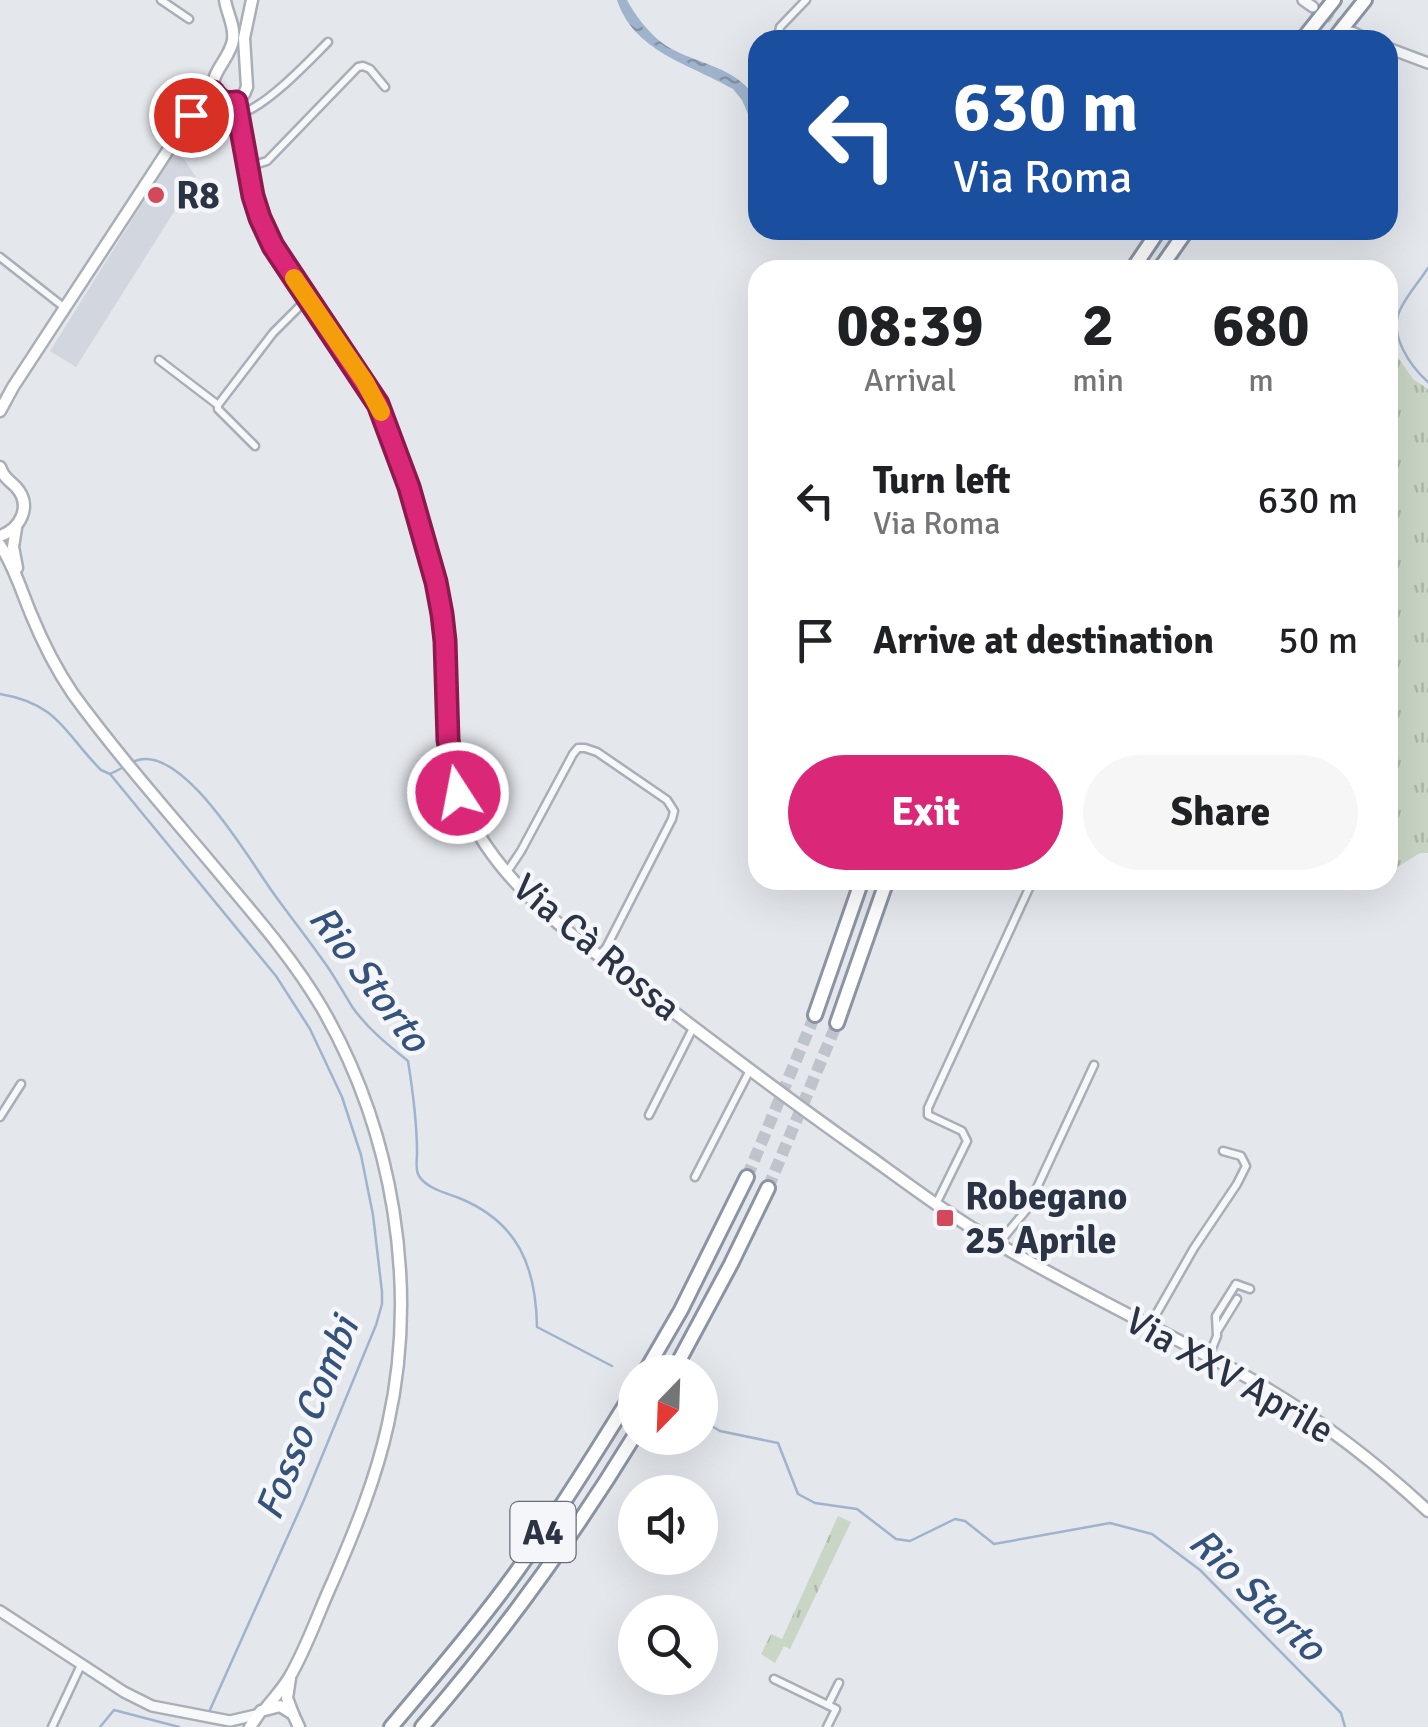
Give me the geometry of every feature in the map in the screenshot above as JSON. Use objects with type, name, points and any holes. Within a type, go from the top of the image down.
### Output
[{"type":"highway","points":[[1310,30],[1334,0]]},
{"type":"highway","points":[[1342,30],[1365,0]]},
{"type":"highway","points":[[815,1015],[859,890]]},
{"type":"highway","points":[[837,1023],[884,890]]},
{"type":"highway","points":[[655,1355],[746,1177]]},
{"type":"highway","points":[[682,1355],[768,1188]]},
{"type":"highway","name":"A4","points":[[390,1727],[516,1572],[618,1417]]},
{"type":"highway","name":"A4","points":[[422,1727],[535,1585],[623,1455]]},
{"type":"main road","points":[[225,0],[233,37],[213,80],[213,92],[219,100],[237,108],[247,87],[244,38],[252,0]]},
{"type":"main road","points":[[0,411],[197,106],[213,92]]},
{"type":"main road","name":"Via Cà Rossa","points":[[237,108],[260,218],[273,246],[378,404],[400,462],[442,614],[448,740],[458,793],[484,843],[506,872],[551,916],[599,954],[936,1204],[1020,1256]]},
{"type":"main road","points":[[0,467],[4,480],[18,490],[24,502],[13,547],[18,579]]},
{"type":"main road","points":[[0,536],[16,528]]},
{"type":"main road","points":[[0,545],[70,688],[282,949],[322,1009],[346,1054],[375,1128],[391,1193],[398,1246],[398,1352],[388,1424],[355,1531],[290,1677],[287,1698],[298,1722]]},
{"type":"main road","name":"Via XXV Aprile","points":[[1020,1256],[1299,1409],[1354,1448],[1428,1511]]},
{"type":"main road","points":[[250,1727],[290,1677]]},
{"type":"main road","points":[[261,1711],[280,1706],[298,1722]]},
{"type":"street","points":[[161,0],[189,19]]},
{"type":"street","points":[[779,30],[806,0]]},
{"type":"street","points":[[1303,0],[1312,7]]},
{"type":"street","points":[[237,108],[257,106],[328,42]]},
{"type":"street","points":[[1398,52],[1428,63]]},
{"type":"street","points":[[248,167],[266,161],[358,67],[370,69],[386,87]]},
{"type":"street","points":[[0,257],[65,308]]},
{"type":"street","points":[[218,405],[273,333],[308,299]]},
{"type":"street","points":[[159,360],[218,405],[255,446]]},
{"type":"street","points":[[506,872],[578,748],[596,752],[667,800],[674,812],[672,819],[606,948],[599,954]]},
{"type":"street","points":[[936,1204],[967,1141],[962,1131],[928,1114],[928,1108],[1028,890]]},
{"type":"street","points":[[650,1115],[693,1026]]},
{"type":"street","points":[[998,1244],[1027,1209],[1094,1065]]},
{"type":"street","points":[[696,1177],[751,1069]]},
{"type":"street","points":[[0,1116],[21,1084]]},
{"type":"street","points":[[1150,1326],[1246,1166],[1241,1156],[1222,1151]]},
{"type":"street","points":[[1218,1330],[1216,1316],[1236,1284],[1250,1289]]},
{"type":"street","points":[[1209,1357],[1218,1330],[1237,1299]]},
{"type":"street","points":[[0,1611],[152,1706],[230,1721],[240,1727]]},
{"type":"street","points":[[52,1727],[81,1665]]},
{"type":"street","points":[[774,1680],[836,1709],[826,1727]]},
{"type":"street","points":[[828,1705],[839,1682]]},
{"type":"street","points":[[230,1721],[261,1711]]},
{"type":"shaded area","points":[[174,153],[184,159],[196,177],[76,367],[50,351]]},
{"type":"green space","points":[[1398,357],[1413,379],[1428,389],[1428,853],[1420,853],[1398,867]]},
{"type":"green space","points":[[838,1516],[851,1522],[790,1649],[784,1646],[775,1663],[761,1654],[771,1634],[782,1639]]},
{"type":"water","points":[[617,0],[627,0],[661,42],[741,81],[748,88],[748,114],[733,89],[665,55],[625,18]]},
{"type":"waterway","points":[[1398,316],[1428,268]]},
{"type":"waterway","points":[[1398,334],[1408,359],[1428,382]]},
{"type":"waterway","name":"Rio Storto","points":[[0,694],[48,713],[101,770],[110,774],[124,767]]},
{"type":"waterway","name":"Rio Storto","points":[[131,763],[150,759],[170,767],[212,806],[359,1016],[408,1061],[419,1176],[431,1187],[479,1208],[509,1233],[520,1249],[533,1284],[537,1327],[612,1366]]},
{"type":"waterway","name":"Fosso Combi","points":[[110,774],[276,976],[310,1029],[342,1097],[361,1155],[382,1292],[376,1325],[304,1500],[209,1712]]},
{"type":"waterway","name":"Rio Storto","points":[[718,1430],[778,1443],[798,1494],[815,1503],[857,1509],[896,1539],[910,1541],[955,1519],[965,1521],[994,1544],[1110,1523],[1152,1534],[1200,1570],[1341,1713],[1345,1727]]},
{"type":"waterway","name":"Fosso Combi","points":[[100,1727],[114,1710],[179,1727]]},
{"type":"tunnel","points":[[1313,7],[1348,30]]},
{"type":"tunnel","points":[[747,1177],[815,1015]]},
{"type":"tunnel","points":[[768,1188],[837,1023]]},
{"type":"slow traffic","points":[[294,278],[381,412]]},
{"type":"place","name":"R8","points":[[156,195]]},
{"type":"place","name":"Robegano 25 Aprile","points":[[945,1218]]},
{"type":"route","points":[[191,115],[213,92],[228,104],[236,102],[253,196],[273,246],[365,382],[387,425],[436,582],[445,641],[448,740],[458,793]]}]
